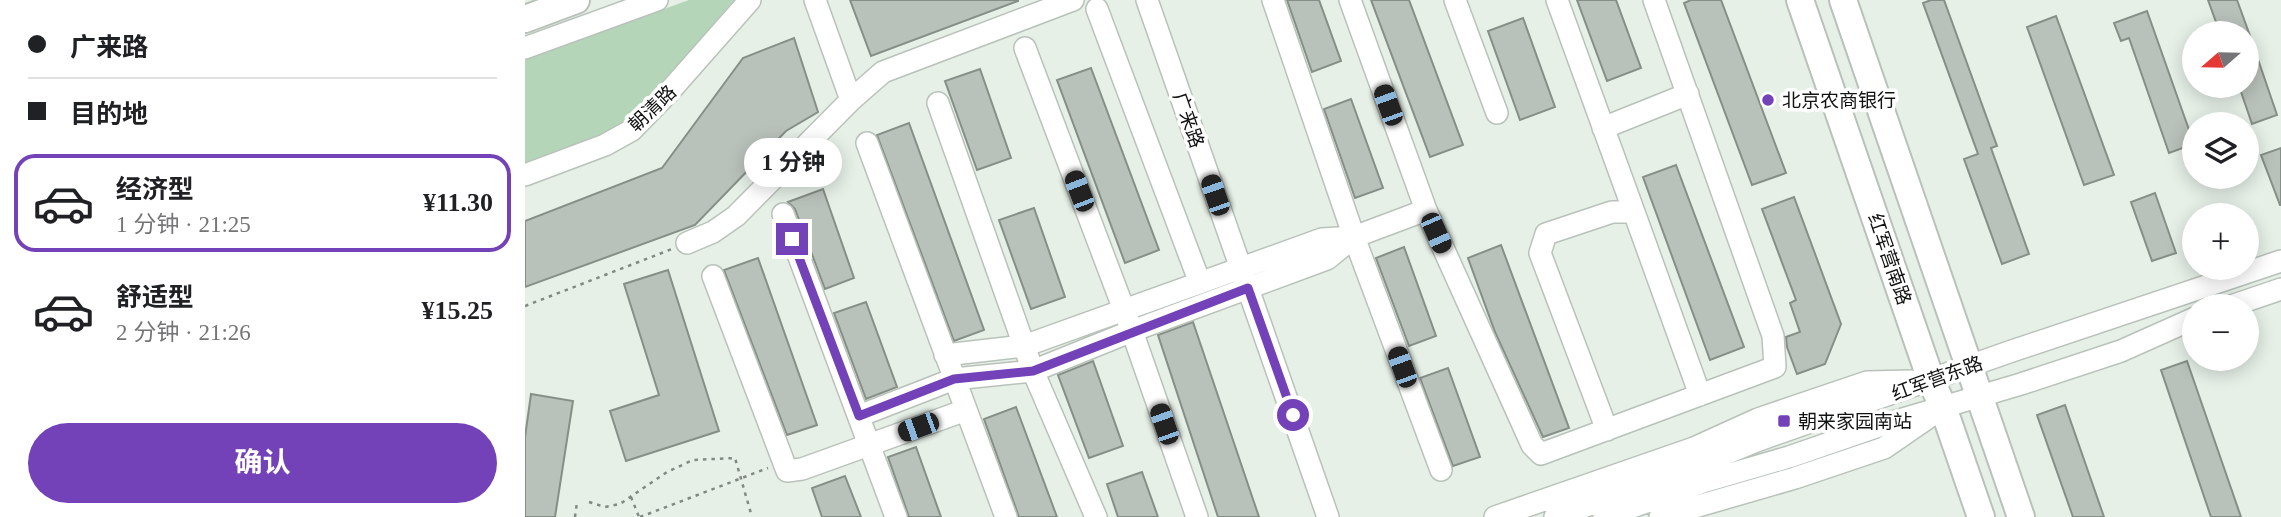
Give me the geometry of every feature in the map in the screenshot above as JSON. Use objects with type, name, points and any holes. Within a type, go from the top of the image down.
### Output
[{"type":"main road","points":[[525,19],[576,0]]},
{"type":"main road","name":"红军营南路","points":[[1800,0],[1981,517]]},
{"type":"main road","name":"红军营南路","points":[[1843,0],[2021,517]]},
{"type":"main road","points":[[1915,333],[1954,320]]},
{"type":"main road","points":[[1959,455],[1995,442]]},
{"type":"street","points":[[525,47],[657,0]]},
{"type":"street","name":"朝清路","points":[[525,175],[605,145],[632,130],[750,0]]},
{"type":"street","points":[[815,0],[851,100]]},
{"type":"street","points":[[687,243],[713,232],[736,216],[851,100],[884,72],[1073,0]]},
{"type":"street","name":"广来路","points":[[1147,0],[1328,517]]},
{"type":"street","points":[[1273,0],[1354,237],[1441,470]]},
{"type":"street","points":[[1350,0],[1426,209],[1532,445],[1541,454],[1775,367],[1773,335],[1654,0]]},
{"type":"street","points":[[1557,0],[1700,395]]},
{"type":"street","points":[[1461,2],[1497,113]]},
{"type":"street","points":[[1097,9],[1200,283]]},
{"type":"street","points":[[1025,48],[1132,331],[1197,517]]},
{"type":"street","points":[[1603,128],[1688,94]]},
{"type":"street","points":[[938,103],[1033,371],[1096,517]]},
{"type":"street","points":[[867,143],[1006,517]]},
{"type":"street","points":[[946,355],[1024,346],[1322,239],[1354,237],[1426,209]]},
{"type":"street","points":[[1607,430],[1540,253],[1546,234],[1612,212],[1634,212]]},
{"type":"street","points":[[783,214],[896,517]]},
{"type":"street","points":[[859,416],[954,379],[1033,371],[1132,331],[1327,259],[1354,237]]},
{"type":"street","name":"红军营东路","points":[[1555,517],[1676,474],[1759,440],[2281,261]]},
{"type":"street","points":[[713,276],[787,471],[802,469],[966,410]]},
{"type":"street","points":[[2259,296],[2281,289]]},
{"type":"street","name":"红军营东路","points":[[1604,517],[1703,482],[2121,351],[2182,324]]},
{"type":"street","points":[[1495,517],[1694,448],[1758,419],[1867,382],[1931,380]]},
{"type":"street","points":[[1660,517],[1795,478],[1884,448],[1943,407]]},
{"type":"path","points":[[525,306],[687,243]]},
{"type":"path","points":[[589,502],[605,507],[620,503],[667,472],[693,460],[735,458],[752,517]]},
{"type":"path","points":[[631,496],[639,517],[775,466]]},
{"type":"path","points":[[575,517],[577,502]]},
{"type":"green space","points":[[689,0],[734,0],[625,122],[594,140],[525,165],[525,59]]},
{"type":"building","points":[[850,0],[1018,0],[1018,1],[871,56]]},
{"type":"building","points":[[1287,0],[1319,0],[1341,61],[1312,72]]},
{"type":"building","points":[[1371,0],[1409,0],[1463,145],[1430,157]]},
{"type":"building","points":[[1577,0],[1616,0],[1641,68],[1607,81]]},
{"type":"building","points":[[1691,0],[1721,0],[1786,173],[1752,185],[1684,3]]},
{"type":"building","points":[[1944,0],[1997,146],[1991,148],[2029,254],[2002,264],[1964,159],[1978,154],[1923,3]]},
{"type":"building","points":[[2208,0],[2237,0],[2245,21],[2216,21]]},
{"type":"building","points":[[2147,11],[2183,112],[2182,148],[2169,153],[2129,38],[2121,41],[2114,23]]},
{"type":"building","points":[[2056,16],[2114,175],[2084,185],[2027,27]]},
{"type":"building","points":[[1523,18],[1555,107],[1520,120],[1488,31]]},
{"type":"building","points":[[794,38],[818,112],[786,131],[695,225],[525,287],[525,221],[662,168],[743,58]]},
{"type":"building","points":[[2259,62],[2277,115],[2259,121],[2259,112],[2248,112],[2243,98],[2259,98]]},
{"type":"building","points":[[1091,68],[1159,250],[1125,263],[1057,80]]},
{"type":"building","points":[[980,69],[1011,158],[977,170],[945,81]]},
{"type":"building","points":[[1351,99],[1383,188],[1355,198],[1324,109]]},
{"type":"building","points":[[909,123],[984,330],[954,341],[877,135]]},
{"type":"building","points":[[2281,148],[2281,205],[2280,205],[2261,155]]},
{"type":"building","points":[[1676,165],[1744,347],[1710,360],[1643,177]]},
{"type":"building","points":[[823,189],[854,278],[825,289],[795,209],[788,202]]},
{"type":"building","points":[[2155,193],[2176,253],[2152,261],[2131,202]]},
{"type":"building","points":[[1794,197],[1841,324],[1825,364],[1797,374],[1786,337],[1800,332],[1790,303],[1796,300],[1762,209]]},
{"type":"building","points":[[1034,208],[1065,297],[1031,309],[999,220]]},
{"type":"building","points":[[1501,245],[1569,428],[1543,437],[1495,332],[1468,258]]},
{"type":"building","points":[[1404,247],[1436,336],[1409,346],[1376,258]]},
{"type":"building","points":[[758,258],[817,425],[787,435],[724,270]]},
{"type":"building","points":[[668,270],[719,431],[626,461],[610,411],[659,395],[624,284]]},
{"type":"building","points":[[866,302],[897,387],[866,399],[834,313]]},
{"type":"building","points":[[1193,322],[1259,517],[1218,517],[1158,335]]},
{"type":"building","points":[[1093,361],[1123,446],[1089,458],[1058,375]]},
{"type":"building","points":[[2182,363],[2182,371],[2190,371],[2241,517],[2211,517],[2161,370]]},
{"type":"building","points":[[1448,368],[1480,457],[1453,466],[1420,378]]},
{"type":"building","points":[[531,394],[573,401],[555,517],[525,517],[525,437]]},
{"type":"building","points":[[2065,405],[2104,517],[2073,517],[2037,415]]},
{"type":"building","points":[[1016,407],[1057,517],[1019,517],[984,419]]},
{"type":"building","points":[[916,447],[941,517],[909,517],[888,457]]},
{"type":"building","points":[[1142,472],[1158,517],[1118,517],[1107,484]]},
{"type":"building","points":[[845,476],[861,517],[822,517],[812,488]]},
{"type":"place","name":"北京农商银行","points":[[1768,100]]},
{"type":"place","name":"朝来家园南站","points":[[1784,421]]},
{"type":"route","points":[[792,239],[859,416],[954,379],[1033,371],[1248,288],[1293,415]]}]
